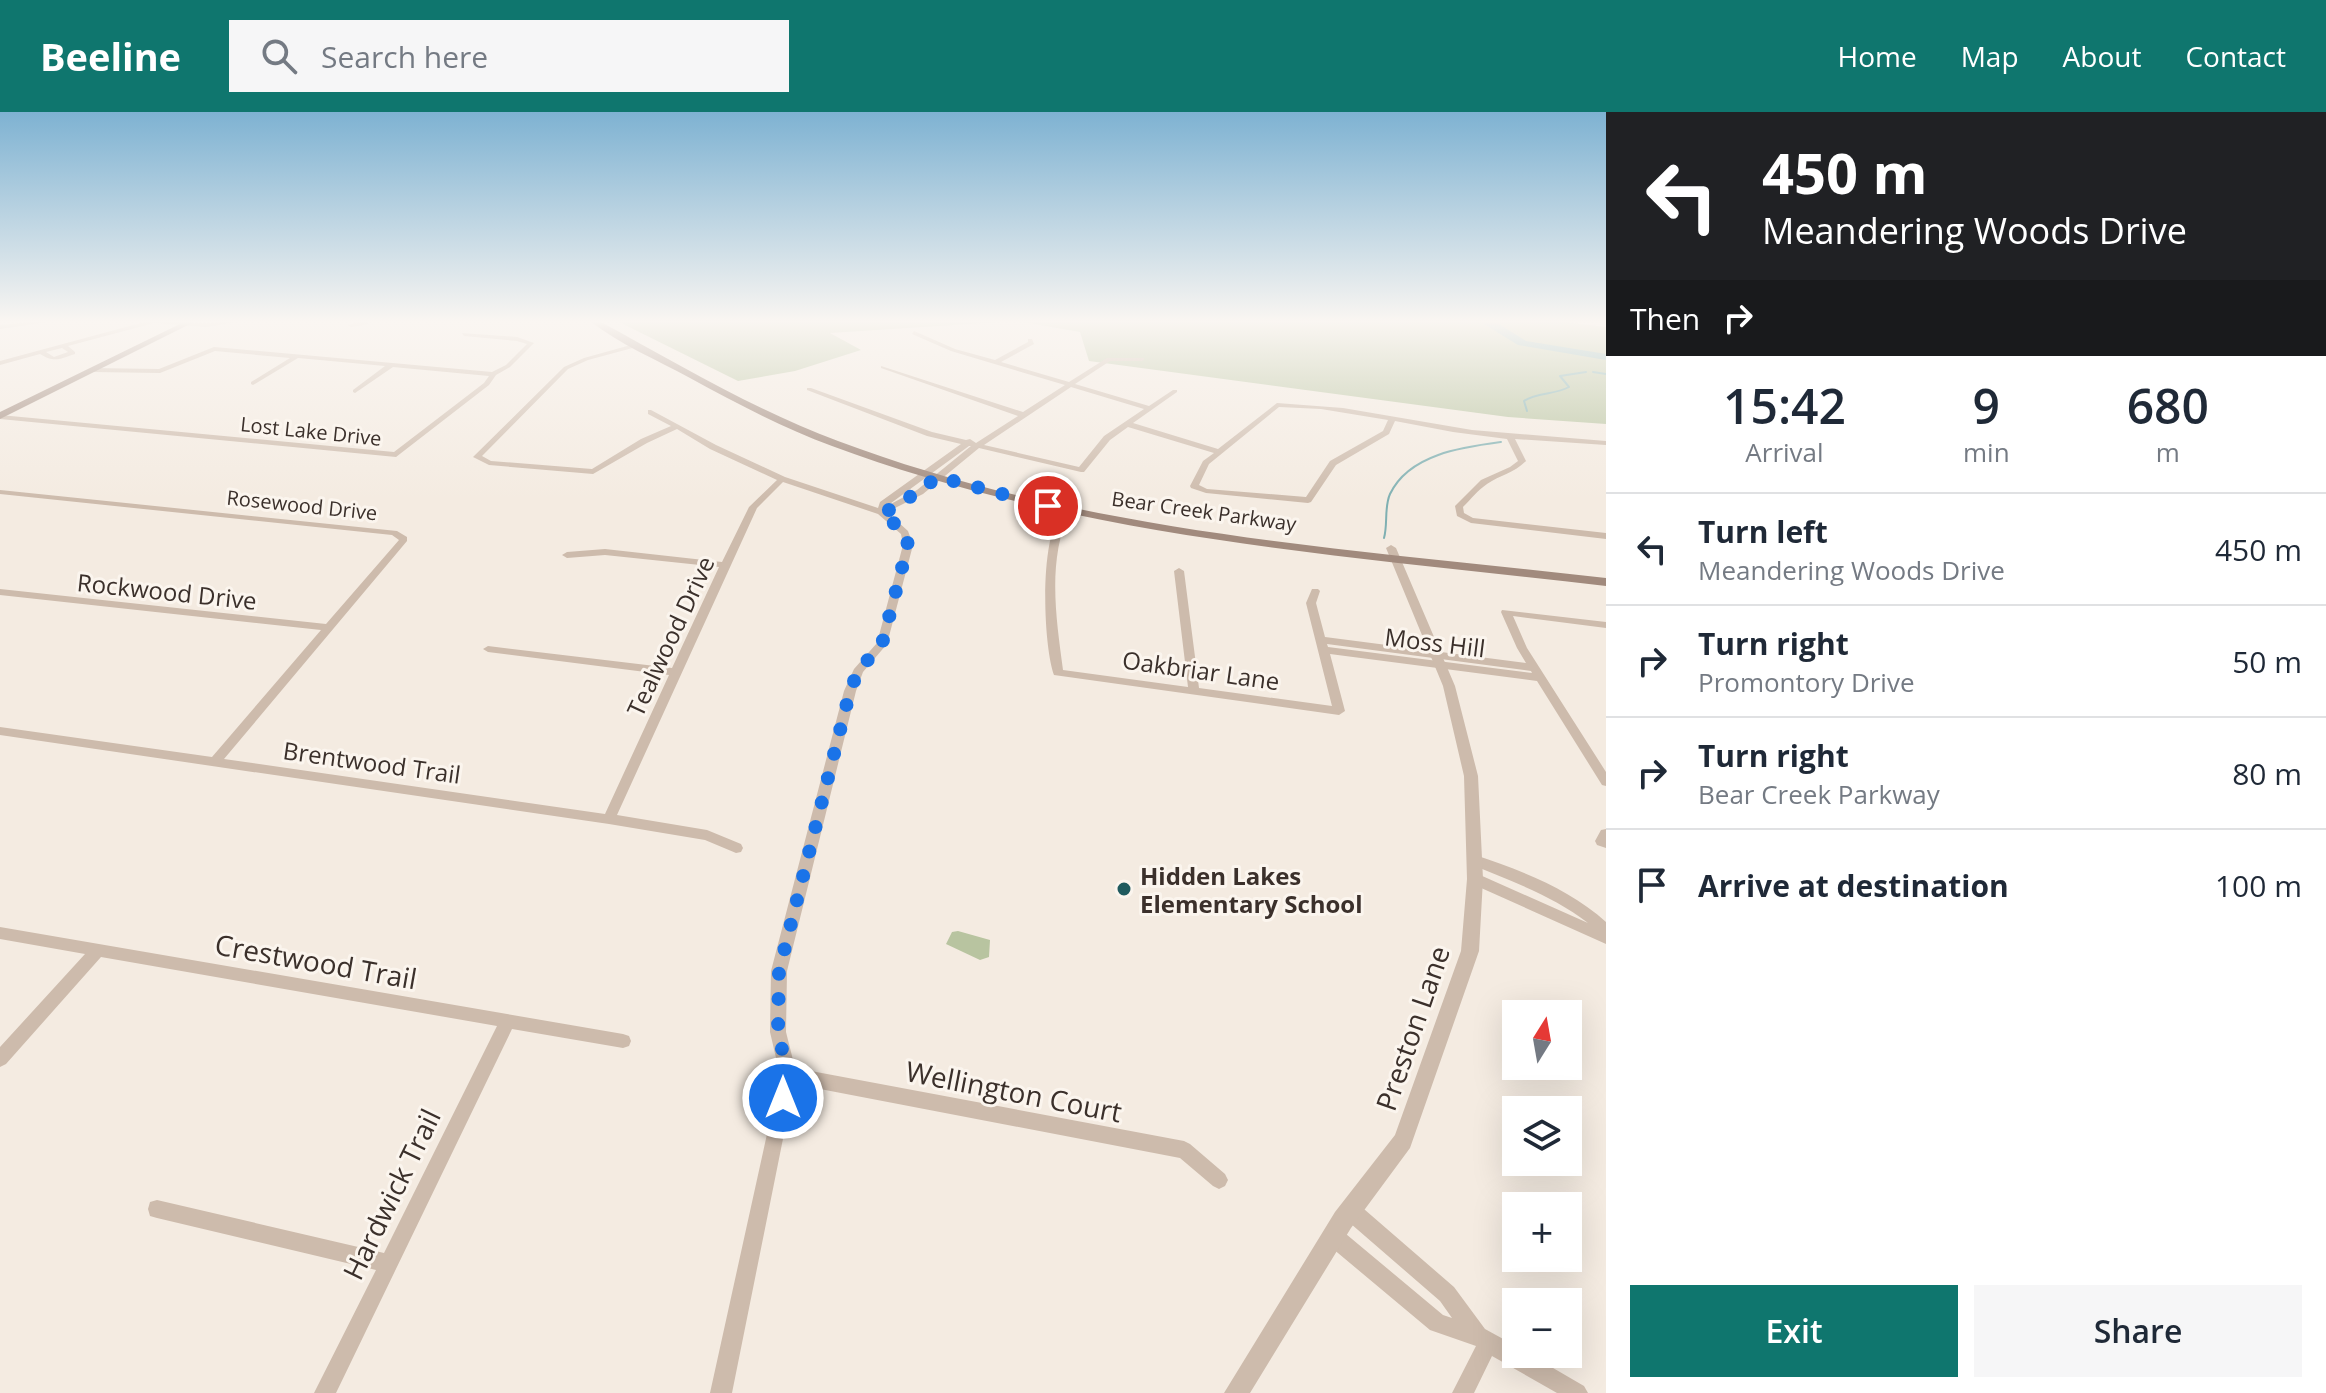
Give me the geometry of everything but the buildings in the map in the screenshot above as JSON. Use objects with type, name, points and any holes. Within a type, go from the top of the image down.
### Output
[{"type":"main road","points":[[0,417],[72,381]]},
{"type":"main road","name":"Bear Creek Parkway","points":[[706,381],[789,425],[936,473],[1066,510],[1192,532],[1606,573]]},
{"type":"main road","name":"Bear Creek Parkway","points":[[722,381],[799,421],[936,473],[1137,515],[1606,582]]},
{"type":"street","points":[[253,383],[257,381]]},
{"type":"street","points":[[355,391],[369,381]]},
{"type":"street","name":"Lost Lake Drive","points":[[0,417],[396,455],[489,381]]},
{"type":"street","points":[[553,381],[477,457],[489,463],[593,472],[644,441],[676,427]]},
{"type":"street","points":[[924,381],[1019,413]]},
{"type":"street","points":[[1057,381],[1149,408]]},
{"type":"street","points":[[881,512],[920,492],[949,456],[965,444],[1074,381]]},
{"type":"street","points":[[809,389],[887,420],[975,447],[1081,470],[1107,438],[1175,391]]},
{"type":"street","points":[[1392,419],[1386,432],[1333,463],[1312,498],[1304,501],[1195,487],[1201,469],[1277,405],[1392,419],[1510,437],[1606,443]]},
{"type":"street","points":[[651,412],[782,479],[881,512],[905,533],[908,545],[882,644],[858,671],[850,691],[779,971],[778,1032],[788,1075],[721,1393]]},
{"type":"street","points":[[881,512],[883,504],[961,459],[1019,413]]},
{"type":"street","points":[[1128,424],[1220,452]]},
{"type":"street","points":[[1510,437],[1522,461],[1470,492],[1459,506],[1464,518],[1602,535],[1606,546]]},
{"type":"street","points":[[949,456],[961,459]]},
{"type":"street","name":"Tealwood Drive","points":[[609,819],[674,672],[753,507],[782,479]]},
{"type":"street","points":[[909,488],[920,492]]},
{"type":"street","name":"Rosewood Drive","points":[[0,492],[401,535],[403,543],[216,761]]},
{"type":"street","name":"Oakbriar Lane","points":[[1066,510],[1052,546],[1053,650],[1058,673],[1339,711],[1322,645]]},
{"type":"street","points":[[567,555],[605,552],[724,565]]},
{"type":"street","name":"Preston Lane","points":[[1236,1393],[1350,1210],[1403,1141],[1470,951],[1475,870],[1471,776],[1462,730],[1438,660],[1393,552]]},
{"type":"street","points":[[1179,571],[1194,691]]},
{"type":"street","points":[[1315,591],[1311,603],[1322,645]]},
{"type":"street","name":"Rockwood Drive","points":[[0,592],[330,628]]},
{"type":"street","points":[[1606,625],[1506,612],[1538,673],[1606,782]]},
{"type":"street","name":"Moss Hill","points":[[1322,645],[1538,673]]},
{"type":"street","points":[[488,649],[674,672]]},
{"type":"street","name":"Brentwood Trail","points":[[0,731],[609,819],[707,835],[736,848]]},
{"type":"street","points":[[1475,870],[1543,888],[1578,908],[1606,931]]},
{"type":"street","points":[[1475,870],[1606,938]]},
{"type":"street","name":"Crestwood Trail","points":[[0,933],[623,1041]]},
{"type":"street","points":[[0,1059],[98,950]]},
{"type":"street","name":"Hardwick Trail","points":[[325,1393],[508,1021]]},
{"type":"street","name":"Wellington Court","points":[[788,1075],[1184,1150],[1219,1180]]},
{"type":"street","points":[[157,1209],[388,1263]]},
{"type":"street","points":[[1350,1210],[1447,1294],[1483,1340]]},
{"type":"street","points":[[1333,1236],[1437,1323],[1483,1340],[1577,1393]]},
{"type":"street","points":[[1463,1393],[1483,1340]]},
{"type":"green space","points":[[1237,381],[1606,381],[1606,424],[1508,417]]},
{"type":"green space","points":[[952,932],[990,940],[989,957],[980,960],[946,944]]},
{"type":"waterway","points":[[1527,411],[1524,401],[1569,387],[1564,381]]},
{"type":"waterway","points":[[1384,538],[1390,494],[1410,470],[1423,461],[1454,450],[1501,442]]},
{"type":"place","name":"Hidden Lakes Elementary School","points":[[1124,889]]},
{"type":"route","points":[[783,1098],[788,1075],[778,1032],[776,1001],[779,971],[850,691],[858,671],[882,644],[908,545],[905,533],[881,512],[893,509],[938,477],[1048,506]]}]
